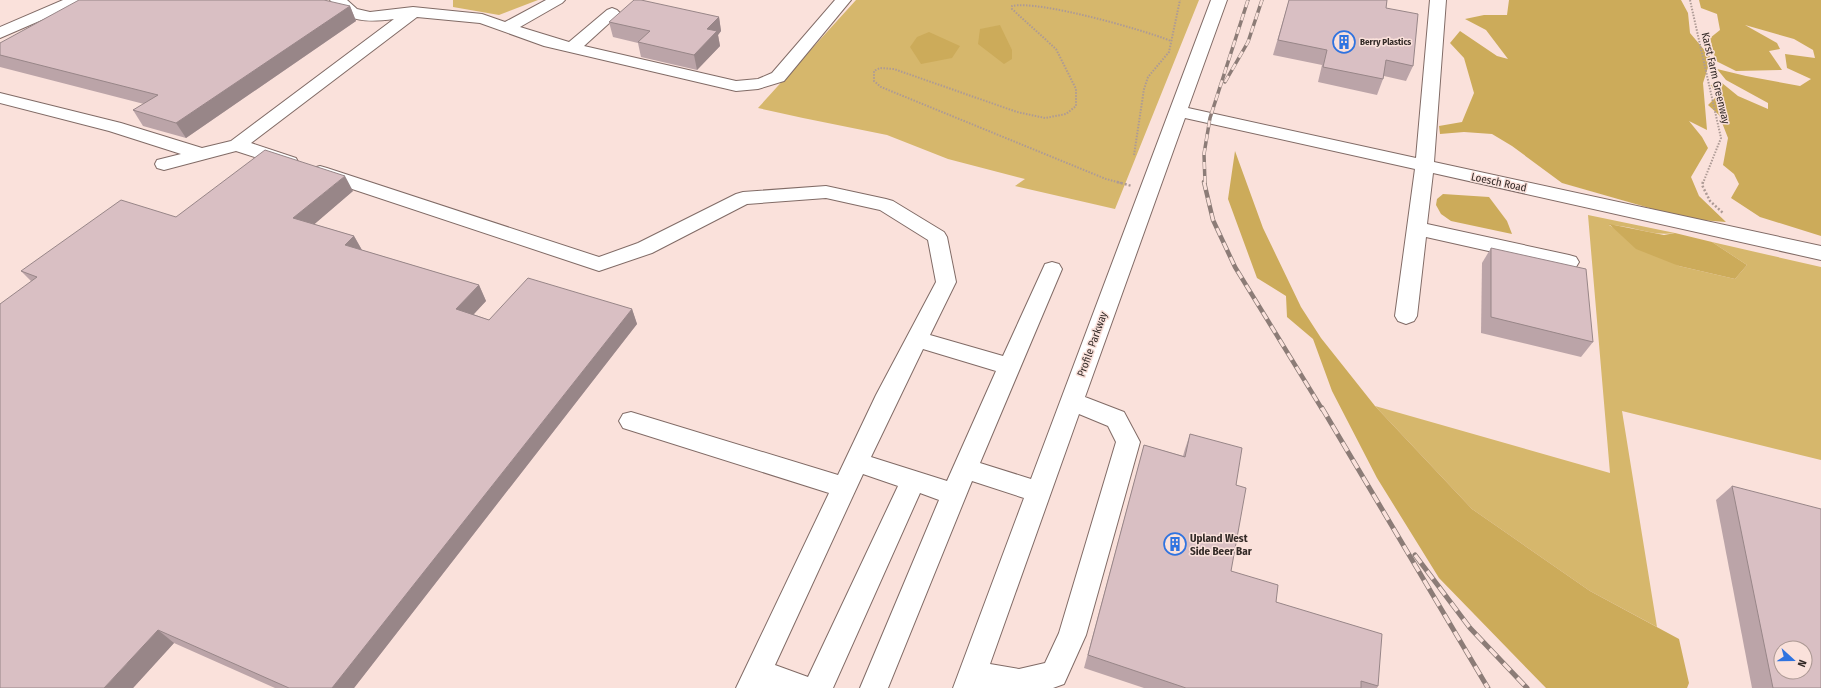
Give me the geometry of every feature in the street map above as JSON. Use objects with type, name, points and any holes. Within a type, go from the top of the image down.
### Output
[{"type":"street","points":[[0,34],[76,0]]},
{"type":"street","points":[[338,0],[352,12],[369,17],[413,12],[482,19],[506,28],[572,48],[736,86],[753,86],[765,83],[778,77],[843,0]]},
{"type":"street","points":[[164,164],[237,145],[413,12],[426,0]]},
{"type":"street","points":[[506,28],[557,0]]},
{"type":"street","name":"Profile Parkway","points":[[969,681],[1219,0]]},
{"type":"street","points":[[1406,316],[1425,165],[1438,0]]},
{"type":"street","points":[[572,48],[612,13]]},
{"type":"street","points":[[0,98],[114,127],[201,154]]},
{"type":"street","name":"Loesch Road","points":[[1178,111],[1821,253]]},
{"type":"street","points":[[237,145],[599,264],[645,248],[743,198],[826,192],[886,205],[938,237],[946,282],[857,462],[754,680],[801,688]]},
{"type":"street","points":[[1417,228],[1569,262]]},
{"type":"street","points":[[874,688],[954,494],[1052,269]]},
{"type":"street","points":[[917,339],[1009,366]]},
{"type":"street","points":[[969,681],[1019,683],[1054,674],[1072,635],[1128,442],[1116,419],[1071,401]]},
{"type":"street","points":[[632,421],[845,487]]},
{"type":"street","points":[[857,462],[954,494]]},
{"type":"street","points":[[966,468],[1038,492]]},
{"type":"street","points":[[818,688],[913,481]]},
{"type":"path","points":[[1134,155],[1144,89],[1148,77],[1169,52],[1180,0]]},
{"type":"path","name":"Karst Farm Greenway","points":[[1690,0],[1721,138],[1702,185],[1703,191],[1712,203],[1726,216]]},
{"type":"path","points":[[1015,2],[1012,9],[1056,49],[1076,89],[1076,106],[1066,114],[1045,118],[1017,112],[894,69],[880,68],[874,71],[874,81],[881,87],[1106,179],[1148,191]]},
{"type":"path","points":[[1119,20],[1171,41]]},
{"type":"shaded area","points":[[453,0],[538,0],[499,15],[453,7]]},
{"type":"shaded area","points":[[856,0],[1199,0],[1115,209],[1015,186],[1025,179],[948,159],[887,135],[758,108]]},
{"type":"shaded area","points":[[1509,0],[1681,0],[1688,13],[1690,33],[1711,58],[1703,83],[1707,130],[1689,121],[1702,137],[1708,148],[1691,177],[1699,196],[1726,222],[1688,219],[1562,183],[1512,146],[1492,134],[1464,132],[1440,134],[1439,126],[1462,122],[1474,93],[1464,58],[1450,43],[1460,31],[1497,56],[1508,59],[1486,30],[1465,19],[1484,15],[1507,15]]},
{"type":"shaded area","points":[[1699,0],[1821,0],[1821,236],[1760,217],[1731,198],[1739,184],[1734,174],[1723,165],[1728,138],[1719,115],[1708,105],[1717,96],[1711,85],[1722,83],[1738,96],[1768,109],[1768,103],[1726,80],[1717,69],[1800,86],[1811,79],[1787,68],[1785,54],[1815,58],[1813,50],[1794,39],[1745,25],[1777,43],[1780,49],[1769,51],[1782,70],[1736,71],[1716,61],[1710,38],[1720,30],[1717,14],[1701,8]]},
{"type":"shaded area","points":[[1000,25],[1012,50],[1012,59],[1004,64],[978,44],[980,29]]},
{"type":"shaded area","points":[[929,32],[960,46],[952,58],[921,64],[910,47],[917,37]]},
{"type":"shaded area","points":[[1235,151],[1263,228],[1301,307],[1321,338],[1375,406],[1472,509],[1590,591],[1679,639],[1689,683],[1687,688],[1546,688],[1439,578],[1377,478],[1332,391],[1313,339],[1287,317],[1286,296],[1257,278],[1228,199]]},
{"type":"shaded area","points":[[1443,194],[1489,197],[1507,221],[1512,234],[1451,221],[1441,214],[1436,205],[1437,199]]},
{"type":"shaded area","points":[[1588,215],[1675,233],[1658,233],[1609,225],[1679,266],[1735,279],[1747,265],[1712,242],[1821,267],[1821,460],[1622,411],[1657,627],[1590,591],[1472,509],[1375,406],[1610,473]]},
{"type":"shaded area","points":[[1609,224],[1664,235],[1675,233],[1712,242],[1747,265],[1735,279],[1679,266],[1636,249]]},
{"type":"building","points":[[79,0],[324,0],[350,6],[176,123],[133,110],[158,95],[0,55],[0,43]]},
{"type":"building","points":[[634,0],[641,0],[719,17],[707,29],[717,31],[694,55],[638,42],[650,31],[609,22]]},
{"type":"building","name":"Berry Plastics","points":[[1289,0],[1387,0],[1386,8],[1418,14],[1413,66],[1386,60],[1383,79],[1323,67],[1327,50],[1278,40]]},
{"type":"building","points":[[265,150],[345,176],[293,218],[354,236],[345,245],[479,285],[456,309],[489,320],[528,278],[632,309],[332,688],[289,688],[158,630],[104,688],[0,688],[0,304],[37,277],[21,271],[121,200],[176,217]]},
{"type":"building","points":[[1491,248],[1586,269],[1593,342],[1491,317]]},
{"type":"building","name":"Upland West Side Beer Bar","points":[[1190,434],[1242,448],[1236,485],[1246,488],[1231,571],[1278,585],[1276,602],[1382,634],[1378,686],[1361,681],[1361,688],[1186,688],[1088,655],[1144,445],[1185,457]]},
{"type":"building","points":[[1732,486],[1821,509],[1821,688],[1773,688]]},
{"type":"railway","points":[[1205,183],[1204,154],[1210,118],[1248,0]]},
{"type":"railway","points":[[1225,82],[1248,42],[1262,0]]},
{"type":"railway","points":[[1204,182],[1213,220],[1235,267],[1322,409]]},
{"type":"railway","points":[[1322,408],[1488,688]]},
{"type":"railway","points":[[1415,555],[1470,628],[1527,688]]},
{"type":"place","name":"Berry Plastics","points":[[1344,42]]},
{"type":"place","name":"Upland West Side Beer Bar","points":[[1175,544]]}]
